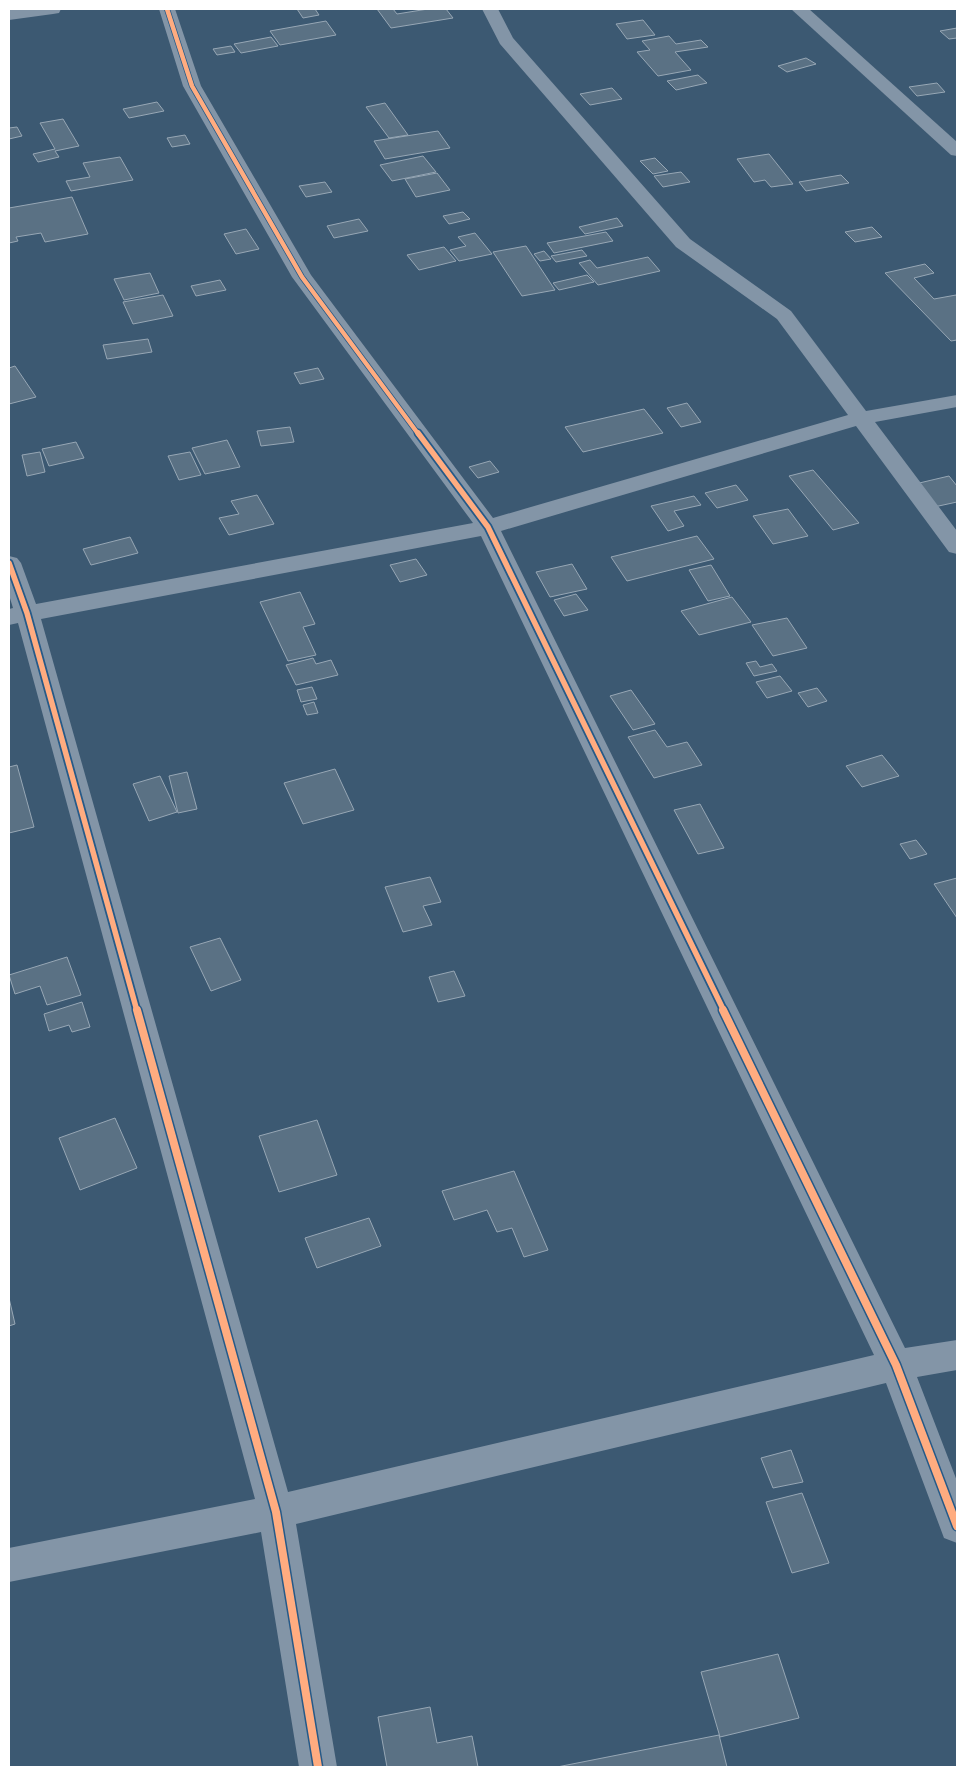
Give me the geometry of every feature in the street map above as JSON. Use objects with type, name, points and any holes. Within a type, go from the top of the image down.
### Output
[{"type":"street","points":[[9,15],[52,9]]},
{"type":"street","points":[[167,9],[192,86],[302,277],[488,527],[896,1365],[957,1526]]},
{"type":"street","points":[[490,9],[506,40],[683,243],[784,314],[957,547]]},
{"type":"street","points":[[799,9],[957,151]]},
{"type":"street","points":[[18,615],[488,527],[861,418],[957,401]]},
{"type":"street","points":[[9,563],[18,615],[276,1512],[318,1767]]},
{"type":"street","points":[[9,1564],[276,1512],[896,1365],[957,1355]]},
{"type":"building","points":[[297,9],[315,9],[319,15],[303,18]]},
{"type":"building","points":[[377,9],[393,9],[397,14],[428,9],[446,9],[453,18],[391,28]]},
{"type":"building","points":[[643,20],[655,35],[627,39],[616,24]]},
{"type":"building","points":[[326,21],[336,35],[280,45],[270,31]]},
{"type":"building","points":[[957,28],[957,38],[949,39],[940,31]]},
{"type":"building","points":[[669,36],[676,44],[701,40],[708,47],[675,52],[691,70],[658,76],[637,52],[650,50],[642,41]]},
{"type":"building","points":[[271,37],[278,46],[241,53],[234,44]]},
{"type":"building","points":[[231,46],[235,52],[217,55],[213,49]]},
{"type":"building","points":[[806,58],[816,64],[787,72],[778,66]]},
{"type":"building","points":[[698,75],[707,83],[676,90],[667,81]]},
{"type":"building","points":[[937,83],[945,92],[917,96],[909,87]]},
{"type":"building","points":[[612,88],[622,99],[590,105],[580,94]]},
{"type":"building","points":[[157,102],[164,111],[129,118],[123,109]]},
{"type":"building","points":[[385,103],[408,135],[389,138],[366,107]]},
{"type":"building","points":[[63,119],[79,146],[55,151],[59,157],[38,162],[33,154],[55,149],[40,123]]},
{"type":"building","points":[[17,127],[22,136],[9,139],[9,128]]},
{"type":"building","points":[[438,131],[450,148],[385,159],[374,141]]},
{"type":"building","points":[[185,135],[190,144],[172,147],[167,138]]},
{"type":"building","points":[[769,154],[793,184],[771,187],[765,180],[754,182],[737,159]]},
{"type":"building","points":[[423,156],[436,172],[392,181],[380,165]]},
{"type":"building","points":[[120,157],[133,180],[71,191],[66,181],[90,177],[83,163]]},
{"type":"building","points":[[655,158],[668,171],[653,174],[640,161]]},
{"type":"building","points":[[681,172],[690,182],[663,187],[654,176]]},
{"type":"building","points":[[437,173],[450,190],[416,197],[405,179]]},
{"type":"building","points":[[841,175],[849,183],[806,191],[799,182]]},
{"type":"building","points":[[325,182],[332,192],[306,197],[299,186]]},
{"type":"building","points":[[72,197],[88,234],[45,242],[41,233],[16,237],[18,241],[9,243],[9,208]]},
{"type":"building","points":[[463,212],[470,219],[449,224],[443,216]]},
{"type":"building","points":[[617,218],[623,226],[585,234],[579,227]]},
{"type":"building","points":[[359,219],[368,231],[334,238],[327,226]]},
{"type":"building","points":[[872,227],[882,237],[855,242],[845,232]]},
{"type":"building","points":[[246,229],[259,249],[236,254],[224,234]]},
{"type":"building","points":[[606,232],[613,241],[554,253],[547,243]]},
{"type":"building","points":[[475,233],[492,254],[459,261],[450,250],[466,246],[458,237]]},
{"type":"building","points":[[526,246],[555,290],[522,296],[493,252]]},
{"type":"building","points":[[444,247],[456,261],[419,270],[407,255]]},
{"type":"building","points":[[582,250],[587,256],[556,262],[551,256]]},
{"type":"building","points":[[544,251],[551,259],[540,261],[534,254]]},
{"type":"building","points":[[648,257],[660,271],[598,285],[579,263],[590,260],[597,268]]},
{"type":"building","points":[[925,264],[934,273],[914,278],[934,299],[956,295],[957,297],[957,340],[951,341],[885,273]]},
{"type":"building","points":[[150,273],[159,293],[124,300],[114,279]]},
{"type":"building","points":[[587,275],[594,282],[559,290],[553,283]]},
{"type":"building","points":[[220,280],[226,290],[196,296],[191,286]]},
{"type":"building","points":[[163,295],[173,316],[133,324],[123,302]]},
{"type":"building","points":[[148,339],[152,352],[107,359],[103,345]]},
{"type":"building","points":[[15,366],[36,397],[9,404],[9,368]]},
{"type":"building","points":[[318,368],[324,379],[300,384],[294,373]]},
{"type":"building","points":[[687,403],[701,422],[681,427],[667,408]]},
{"type":"building","points":[[644,409],[663,433],[583,452],[565,427]]},
{"type":"building","points":[[290,427],[294,442],[261,446],[257,431]]},
{"type":"building","points":[[227,440],[240,467],[205,474],[192,448]]},
{"type":"building","points":[[76,442],[84,458],[49,466],[42,449]]},
{"type":"building","points":[[40,452],[45,472],[27,476],[22,455]]},
{"type":"building","points":[[190,452],[201,475],[179,480],[168,456]]},
{"type":"building","points":[[490,461],[499,472],[478,478],[469,467]]},
{"type":"building","points":[[813,470],[859,523],[833,530],[789,476]]},
{"type":"building","points":[[949,476],[957,486],[957,502],[934,507],[915,484]]},
{"type":"building","points":[[736,485],[748,500],[717,508],[705,493]]},
{"type":"building","points":[[257,495],[274,524],[229,535],[219,518],[239,514],[231,501]]},
{"type":"building","points":[[694,496],[701,505],[674,511],[684,526],[668,531],[651,506]]},
{"type":"building","points":[[788,509],[808,536],[773,544],[753,516]]},
{"type":"building","points":[[697,536],[714,559],[627,581],[611,557]]},
{"type":"building","points":[[130,537],[138,553],[91,565],[83,549]]},
{"type":"building","points":[[416,559],[427,575],[400,582],[390,565]]},
{"type":"building","points":[[572,564],[587,589],[550,597],[536,572]]},
{"type":"building","points":[[711,565],[730,596],[708,601],[689,570]]},
{"type":"building","points":[[300,592],[315,624],[303,627],[316,655],[288,661],[260,602]]},
{"type":"building","points":[[576,594],[588,610],[564,616],[554,600]]},
{"type":"building","points":[[732,597],[751,622],[699,635],[681,611]]},
{"type":"building","points":[[787,618],[807,648],[773,656],[752,625]]},
{"type":"building","points":[[313,658],[316,664],[331,660],[338,675],[296,685],[286,665]]},
{"type":"building","points":[[756,661],[760,667],[772,664],[777,671],[754,676],[746,663]]},
{"type":"building","points":[[780,676],[792,691],[767,698],[756,682]]},
{"type":"building","points":[[312,687],[317,699],[301,702],[297,690]]},
{"type":"building","points":[[817,688],[827,701],[808,707],[798,693]]},
{"type":"building","points":[[631,690],[655,724],[633,730],[610,696]]},
{"type":"building","points":[[314,702],[318,713],[307,715],[303,705]]},
{"type":"building","points":[[655,730],[667,747],[687,742],[702,765],[654,778],[628,737]]},
{"type":"building","points":[[882,755],[899,776],[862,787],[846,766]]},
{"type":"building","points":[[17,765],[34,827],[9,833],[9,767]]},
{"type":"building","points":[[335,769],[354,810],[303,824],[284,783]]},
{"type":"building","points":[[187,772],[197,809],[178,813],[169,776]]},
{"type":"building","points":[[160,776],[177,812],[149,821],[133,784]]},
{"type":"building","points":[[700,804],[724,848],[698,854],[674,810]]},
{"type":"building","points":[[916,840],[927,854],[910,859],[900,844]]},
{"type":"building","points":[[430,877],[441,902],[423,906],[432,925],[403,932],[385,887]]},
{"type":"building","points":[[957,878],[957,918],[934,884]]},
{"type":"building","points":[[220,938],[241,980],[211,991],[190,947]]},
{"type":"building","points":[[67,957],[81,995],[47,1005],[40,986],[15,994],[9,975]]},
{"type":"building","points":[[454,971],[465,996],[438,1002],[429,977]]},
{"type":"building","points":[[82,1002],[90,1027],[72,1032],[69,1025],[49,1031],[44,1014]]},
{"type":"building","points":[[115,1118],[137,1168],[80,1190],[59,1138]]},
{"type":"building","points":[[317,1120],[337,1175],[279,1192],[259,1136]]},
{"type":"building","points":[[514,1171],[548,1250],[524,1257],[512,1228],[497,1232],[487,1210],[454,1220],[442,1191]]},
{"type":"building","points":[[369,1218],[381,1246],[317,1268],[305,1238]]},
{"type":"building","points":[[9,1298],[15,1324],[9,1326]]},
{"type":"building","points":[[791,1450],[803,1482],[773,1488],[761,1458]]},
{"type":"building","points":[[802,1493],[829,1563],[792,1573],[766,1502]]},
{"type":"building","points":[[778,1654],[799,1718],[720,1737],[701,1672]]},
{"type":"building","points":[[430,1707],[437,1743],[472,1736],[478,1767],[387,1767],[378,1717]]},
{"type":"building","points":[[719,1735],[727,1767],[557,1767]]},
{"type":"cycle path","points":[[167,9],[192,86],[302,277],[488,527],[896,1365],[957,1526]]},
{"type":"cycle path","points":[[9,563],[27,613],[276,1512],[318,1767]]}]
